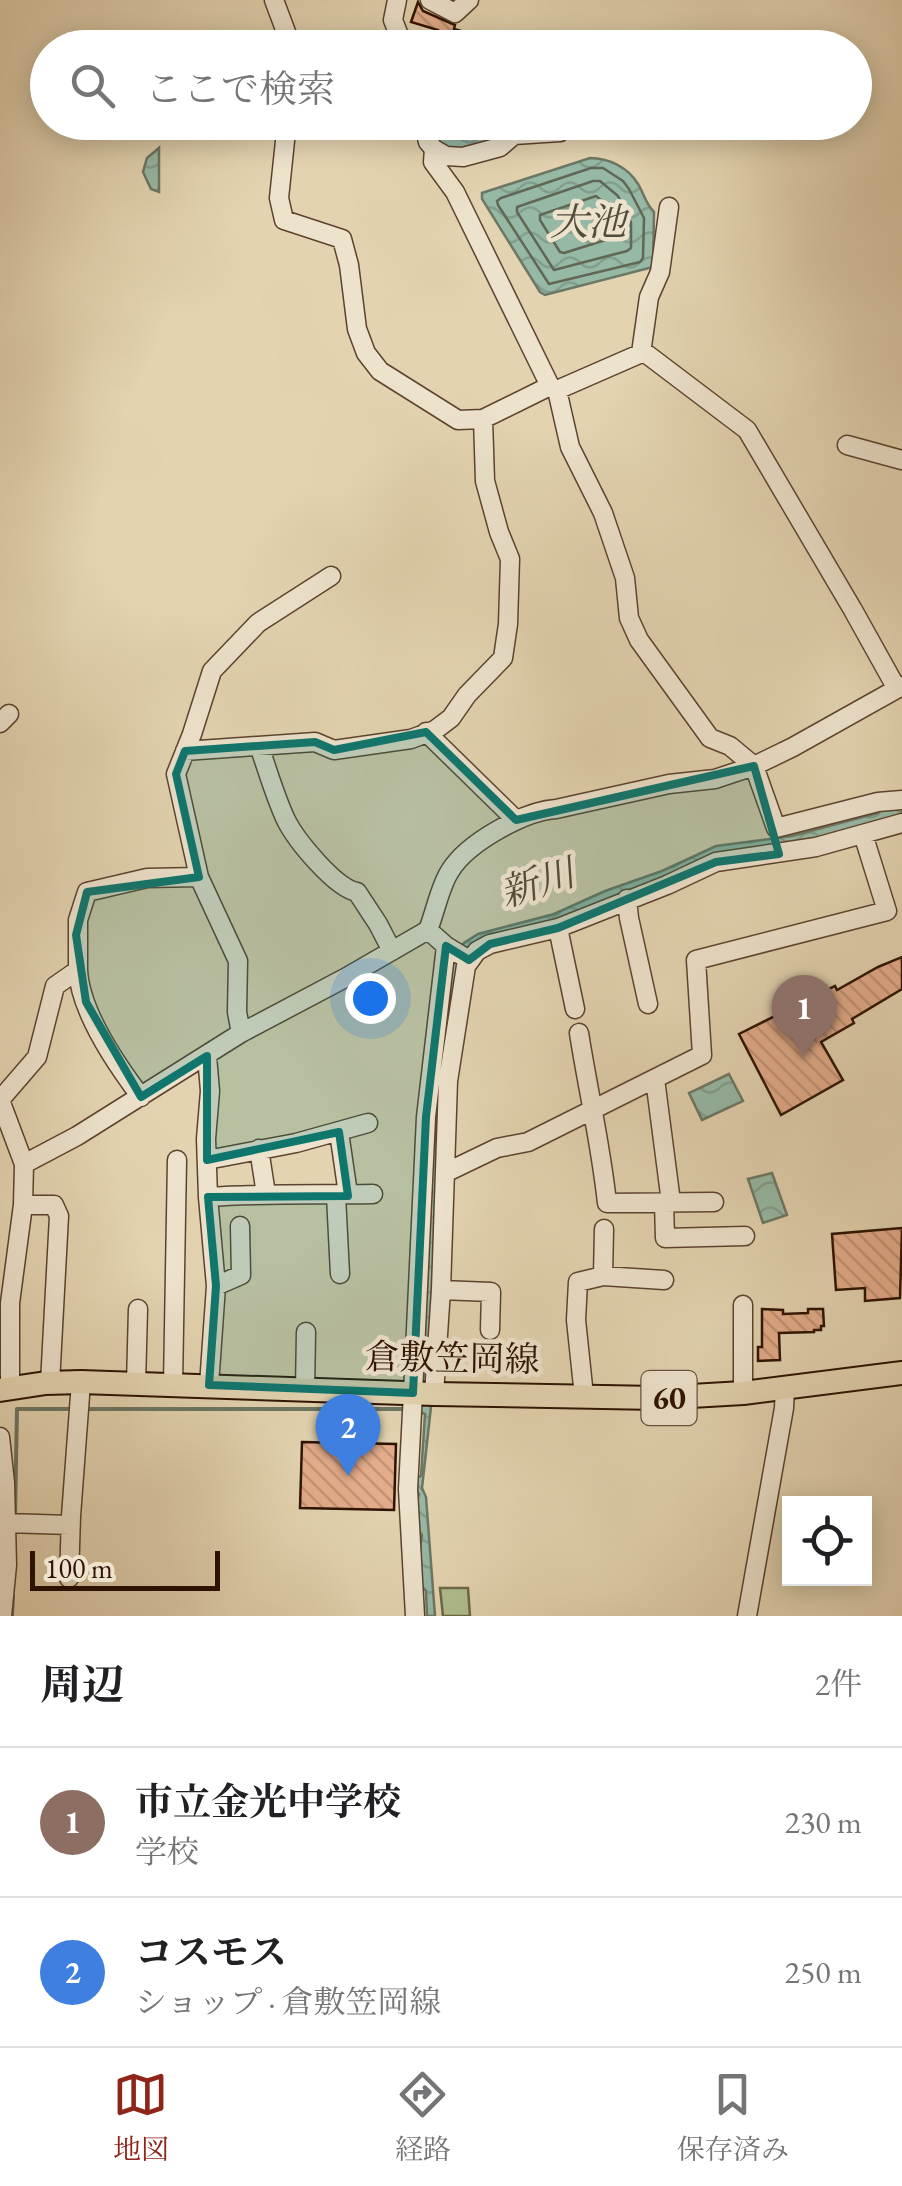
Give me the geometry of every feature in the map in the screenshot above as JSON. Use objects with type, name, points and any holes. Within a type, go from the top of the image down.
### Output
[{"type":"main road","name":"倉敷笠岡線","points":[[5,1390],[50,1383],[78,1401],[136,1384],[657,1398],[743,1393],[902,1373]]},
{"type":"street","points":[[274,0],[285,30]]},
{"type":"street","points":[[397,0],[394,20],[398,30]]},
{"type":"street","points":[[430,0],[455,12],[469,0]]},
{"type":"street","points":[[24,1164],[78,1136],[241,1033],[428,930],[450,870],[478,842],[516,820],[537,810],[716,778],[754,766],[900,688],[747,430],[644,352],[483,419],[458,420],[380,372],[366,353],[357,329],[350,265],[342,238],[284,220],[278,198],[286,140]]},
{"type":"street","points":[[428,140],[446,156],[463,157],[500,148],[509,140]]},
{"type":"street","points":[[434,148],[433,162],[455,192],[553,388],[570,447],[603,512],[625,578],[629,618],[639,640],[710,738],[730,746],[754,766],[776,828],[779,854]]},
{"type":"street","points":[[641,353],[649,297],[660,272],[669,208]]},
{"type":"street","points":[[185,751],[315,742],[334,750],[411,739],[451,718],[503,658],[508,624],[510,559],[485,481],[483,419]]},
{"type":"street","points":[[846,445],[902,460]]},
{"type":"street","points":[[241,1033],[237,1012],[238,961],[199,877],[176,774],[212,671],[258,623],[331,576]]},
{"type":"street","points":[[426,732],[516,820]]},
{"type":"street","points":[[259,746],[287,822],[330,874],[357,892],[392,951]]},
{"type":"street","points":[[776,828],[878,802],[902,800]]},
{"type":"street","points":[[416,1616],[408,1489],[441,1290],[448,1081],[469,960],[477,950],[490,944],[558,928],[716,862],[816,848],[902,823]]},
{"type":"street","points":[[445,1174],[497,1148],[528,1142],[702,1055],[696,960],[887,910],[863,834]]},
{"type":"street","points":[[141,1097],[114,1063],[86,1002],[78,970],[78,920],[87,892],[146,878],[199,877]]},
{"type":"street","points":[[627,900],[648,1004]]},
{"type":"street","points":[[558,928],[575,1010]]},
{"type":"street","points":[[428,930],[469,960]]},
{"type":"street","points":[[423,1393],[426,1118],[446,946]]},
{"type":"street","points":[[5,1390],[24,1164],[4,1120],[0,1100],[37,1057],[55,986],[78,970]]},
{"type":"street","points":[[580,1033],[608,1203],[714,1202]]},
{"type":"street","points":[[206,1056],[210,1091],[208,1197],[216,1286],[209,1385]]},
{"type":"street","points":[[655,1078],[667,1202],[665,1238],[746,1236]]},
{"type":"street","points":[[207,1160],[368,1123]]},
{"type":"street","points":[[339,1132],[340,1274]]},
{"type":"street","points":[[259,1149],[266,1194]]},
{"type":"street","points":[[173,1384],[177,1160]]},
{"type":"street","points":[[208,1197],[373,1194]]},
{"type":"street","points":[[23,1205],[54,1206],[58,1216],[50,1383]]},
{"type":"street","points":[[216,1286],[242,1275],[240,1226]]},
{"type":"street","points":[[603,1276],[604,1229]]},
{"type":"street","points":[[584,1396],[576,1320],[578,1282],[603,1276],[664,1280]]},
{"type":"street","points":[[441,1290],[491,1292],[490,1330]]},
{"type":"street","points":[[743,1305],[743,1393]]},
{"type":"street","points":[[136,1384],[138,1309]]},
{"type":"street","points":[[305,1390],[306,1332]]},
{"type":"street","points":[[747,1616],[785,1388]]},
{"type":"street","points":[[69,1578],[78,1401]]},
{"type":"street","points":[[0,1437],[13,1524],[2,1616]]},
{"type":"street","points":[[13,1524],[70,1525]]},
{"type":"highlighted area","points":[[426,732],[516,820],[754,766],[779,854],[716,862],[558,928],[490,944],[469,960],[446,946],[426,1117],[413,1393],[209,1385],[216,1286],[208,1197],[348,1196],[339,1132],[207,1160],[207,1056],[141,1097],[86,1002],[76,935],[87,892],[199,877],[176,774],[185,751],[315,742],[334,750]]},
{"type":"shaded area","points":[[440,1588],[468,1588],[470,1616],[443,1616]]},
{"type":"water","points":[[434,140],[499,140],[456,154]]},
{"type":"water","points":[[159,148],[159,192],[151,189],[143,172],[147,158]]},
{"type":"water","name":"大池","points":[[590,158],[617,165],[638,184],[654,212],[653,267],[545,295],[482,199],[482,193]]},
{"type":"water","points":[[902,805],[902,818],[781,848],[469,954],[435,1287],[431,1407],[422,1488],[426,1497],[435,1616],[427,1616],[419,1554],[422,1535],[415,1525],[413,1500],[419,1494],[412,1484],[413,1471],[421,1476],[425,1414],[418,1411],[433,1110],[453,958],[464,943],[478,934],[554,914],[716,846],[792,836]]},
{"type":"water","points":[[729,1074],[743,1101],[702,1120],[689,1093]]},
{"type":"water","points":[[772,1173],[787,1215],[763,1223],[748,1179]]},
{"type":"building","points":[[418,2],[423,11],[455,25],[458,30],[438,30],[411,22]]},
{"type":"building","points":[[902,957],[902,989],[821,1042],[843,1080],[781,1115],[739,1034]]},
{"type":"building","points":[[902,1228],[900,1298],[865,1301],[865,1288],[836,1290],[832,1234]]},
{"type":"building","points":[[762,1309],[783,1310],[783,1314],[823,1309],[824,1326],[814,1332],[779,1333],[780,1360],[758,1361]]},
{"type":"building","points":[[302,1442],[396,1444],[394,1510],[300,1508]]},
{"type":"waterway","points":[[15,1516],[17,1409],[71,1409]]},
{"type":"waterway","points":[[85,1409],[406,1409]]},
{"type":"waterway","points":[[12,1616],[13,1596]]},
{"type":"place","name":"市立金光中学校","points":[[804,1057]]},
{"type":"place","name":"コスモス","points":[[348,1476]]},
{"type":"water label","name":"新川","points":[[537,883]]}]
